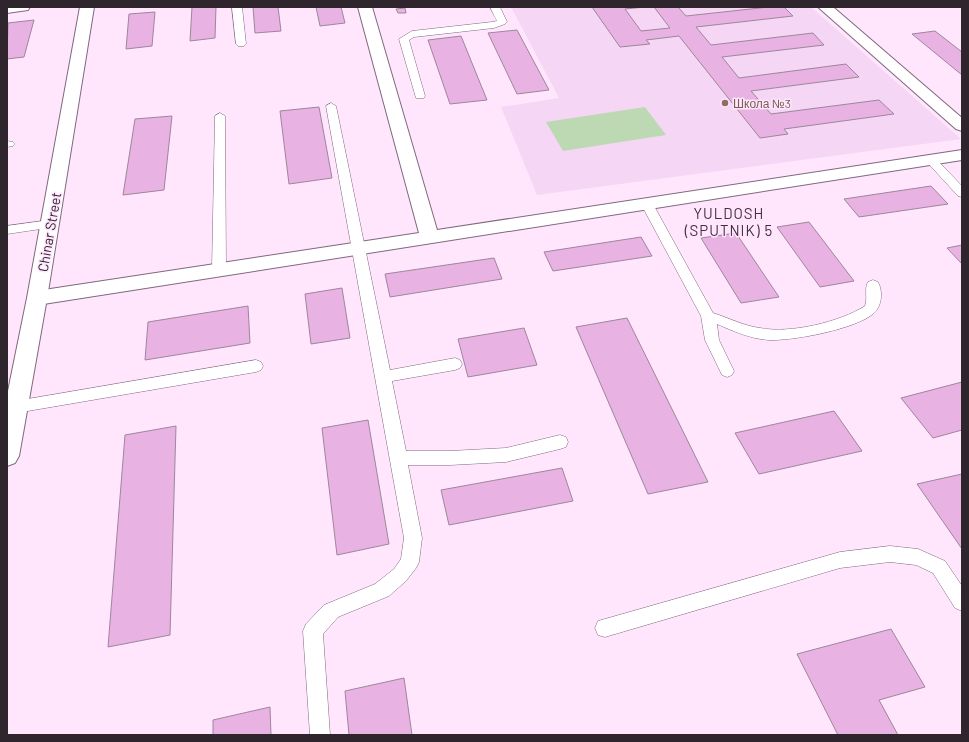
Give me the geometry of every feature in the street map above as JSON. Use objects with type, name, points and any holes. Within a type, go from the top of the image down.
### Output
[{"type":"street","points":[[7,9],[22,7]]},
{"type":"street","name":"Chinar Street","points":[[7,456],[37,298],[87,7]]},
{"type":"street","points":[[365,7],[430,238]]},
{"type":"street","points":[[825,7],[962,126]]},
{"type":"street","points":[[37,298],[962,155]]},
{"type":"lane","points":[[237,7],[241,44]]},
{"type":"lane","points":[[420,96],[404,39],[412,34],[494,25],[502,22],[495,7]]},
{"type":"lane","points":[[320,735],[313,631],[331,611],[382,590],[400,575],[410,562],[413,538],[331,106]]},
{"type":"lane","points":[[219,270],[220,116]]},
{"type":"lane","points":[[930,159],[962,193]]},
{"type":"lane","points":[[647,204],[708,316],[712,340],[726,371]]},
{"type":"lane","points":[[7,230],[50,224]]},
{"type":"lane","points":[[708,316],[749,331],[775,335],[816,329],[855,317],[870,309],[875,300],[873,285]]},
{"type":"lane","points":[[383,377],[455,364]]},
{"type":"lane","points":[[16,407],[256,366]]},
{"type":"lane","points":[[399,458],[450,458],[506,455],[560,442]]},
{"type":"lane","points":[[605,628],[840,560],[890,554],[918,557],[939,567],[962,602]]},
{"type":"shaded area","name":"Школа №3","points":[[511,7],[811,7],[961,139],[537,195],[501,107],[559,98]]},
{"type":"green space","points":[[645,107],[666,135],[563,151],[546,122]]},
{"type":"building","points":[[192,7],[216,7],[215,38],[190,41]]},
{"type":"building","points":[[253,7],[278,7],[281,31],[255,33]]},
{"type":"building","points":[[316,7],[341,7],[345,23],[320,26]]},
{"type":"building","points":[[592,7],[645,7],[625,9],[641,31],[670,28],[654,7],[678,7],[686,16],[769,7],[784,7],[793,16],[696,27],[711,45],[813,33],[824,45],[722,57],[739,78],[846,64],[859,77],[751,91],[771,114],[879,100],[894,114],[784,129],[788,134],[760,138],[679,36],[646,40],[650,44],[620,47]]},
{"type":"building","points":[[405,8],[406,13],[398,13],[396,9]]},
{"type":"building","points":[[155,12],[152,46],[126,49],[129,14]]},
{"type":"building","points":[[34,20],[24,57],[7,59],[8,23]]},
{"type":"building","points":[[517,30],[549,90],[517,94],[488,33]]},
{"type":"building","points":[[935,31],[962,52],[962,75],[912,34]]},
{"type":"building","points":[[461,36],[487,100],[450,104],[428,40]]},
{"type":"building","points":[[319,107],[332,178],[289,184],[280,111]]},
{"type":"building","points":[[172,116],[164,190],[123,195],[135,119]]},
{"type":"building","points":[[931,186],[948,204],[859,217],[844,199]]},
{"type":"building","points":[[809,222],[854,281],[820,287],[777,227]]},
{"type":"building","points":[[736,233],[779,297],[741,303],[701,238]]},
{"type":"building","points":[[641,237],[652,256],[553,271],[544,252]]},
{"type":"building","points":[[962,245],[962,264],[947,248]]},
{"type":"building","points":[[494,258],[502,279],[390,297],[385,274]]},
{"type":"building","points":[[342,288],[350,338],[311,344],[305,294]]},
{"type":"building","points":[[248,306],[250,343],[145,360],[148,322]]},
{"type":"building","points":[[627,318],[708,482],[648,494],[576,327]]},
{"type":"building","points":[[524,328],[537,365],[468,377],[458,339]]},
{"type":"building","points":[[962,382],[962,430],[933,438],[901,398]]},
{"type":"building","points":[[834,411],[862,451],[759,474],[735,433]]},
{"type":"building","points":[[368,420],[389,544],[337,555],[322,428]]},
{"type":"building","points":[[176,426],[170,635],[108,647],[125,435]]},
{"type":"building","points":[[562,468],[573,501],[449,525],[441,490]]},
{"type":"building","points":[[962,474],[962,549],[917,484]]},
{"type":"building","points":[[891,629],[925,687],[879,700],[898,735],[838,735],[797,654]]},
{"type":"building","points":[[404,678],[412,735],[349,735],[345,691]]},
{"type":"building","points":[[270,707],[271,735],[213,735],[213,720]]},
{"type":"place","name":"Школа №3","points":[[725,103]]},
{"type":"district","name":"YULDOSH (SPUTNIK) 5","points":[[729,222]]}]
